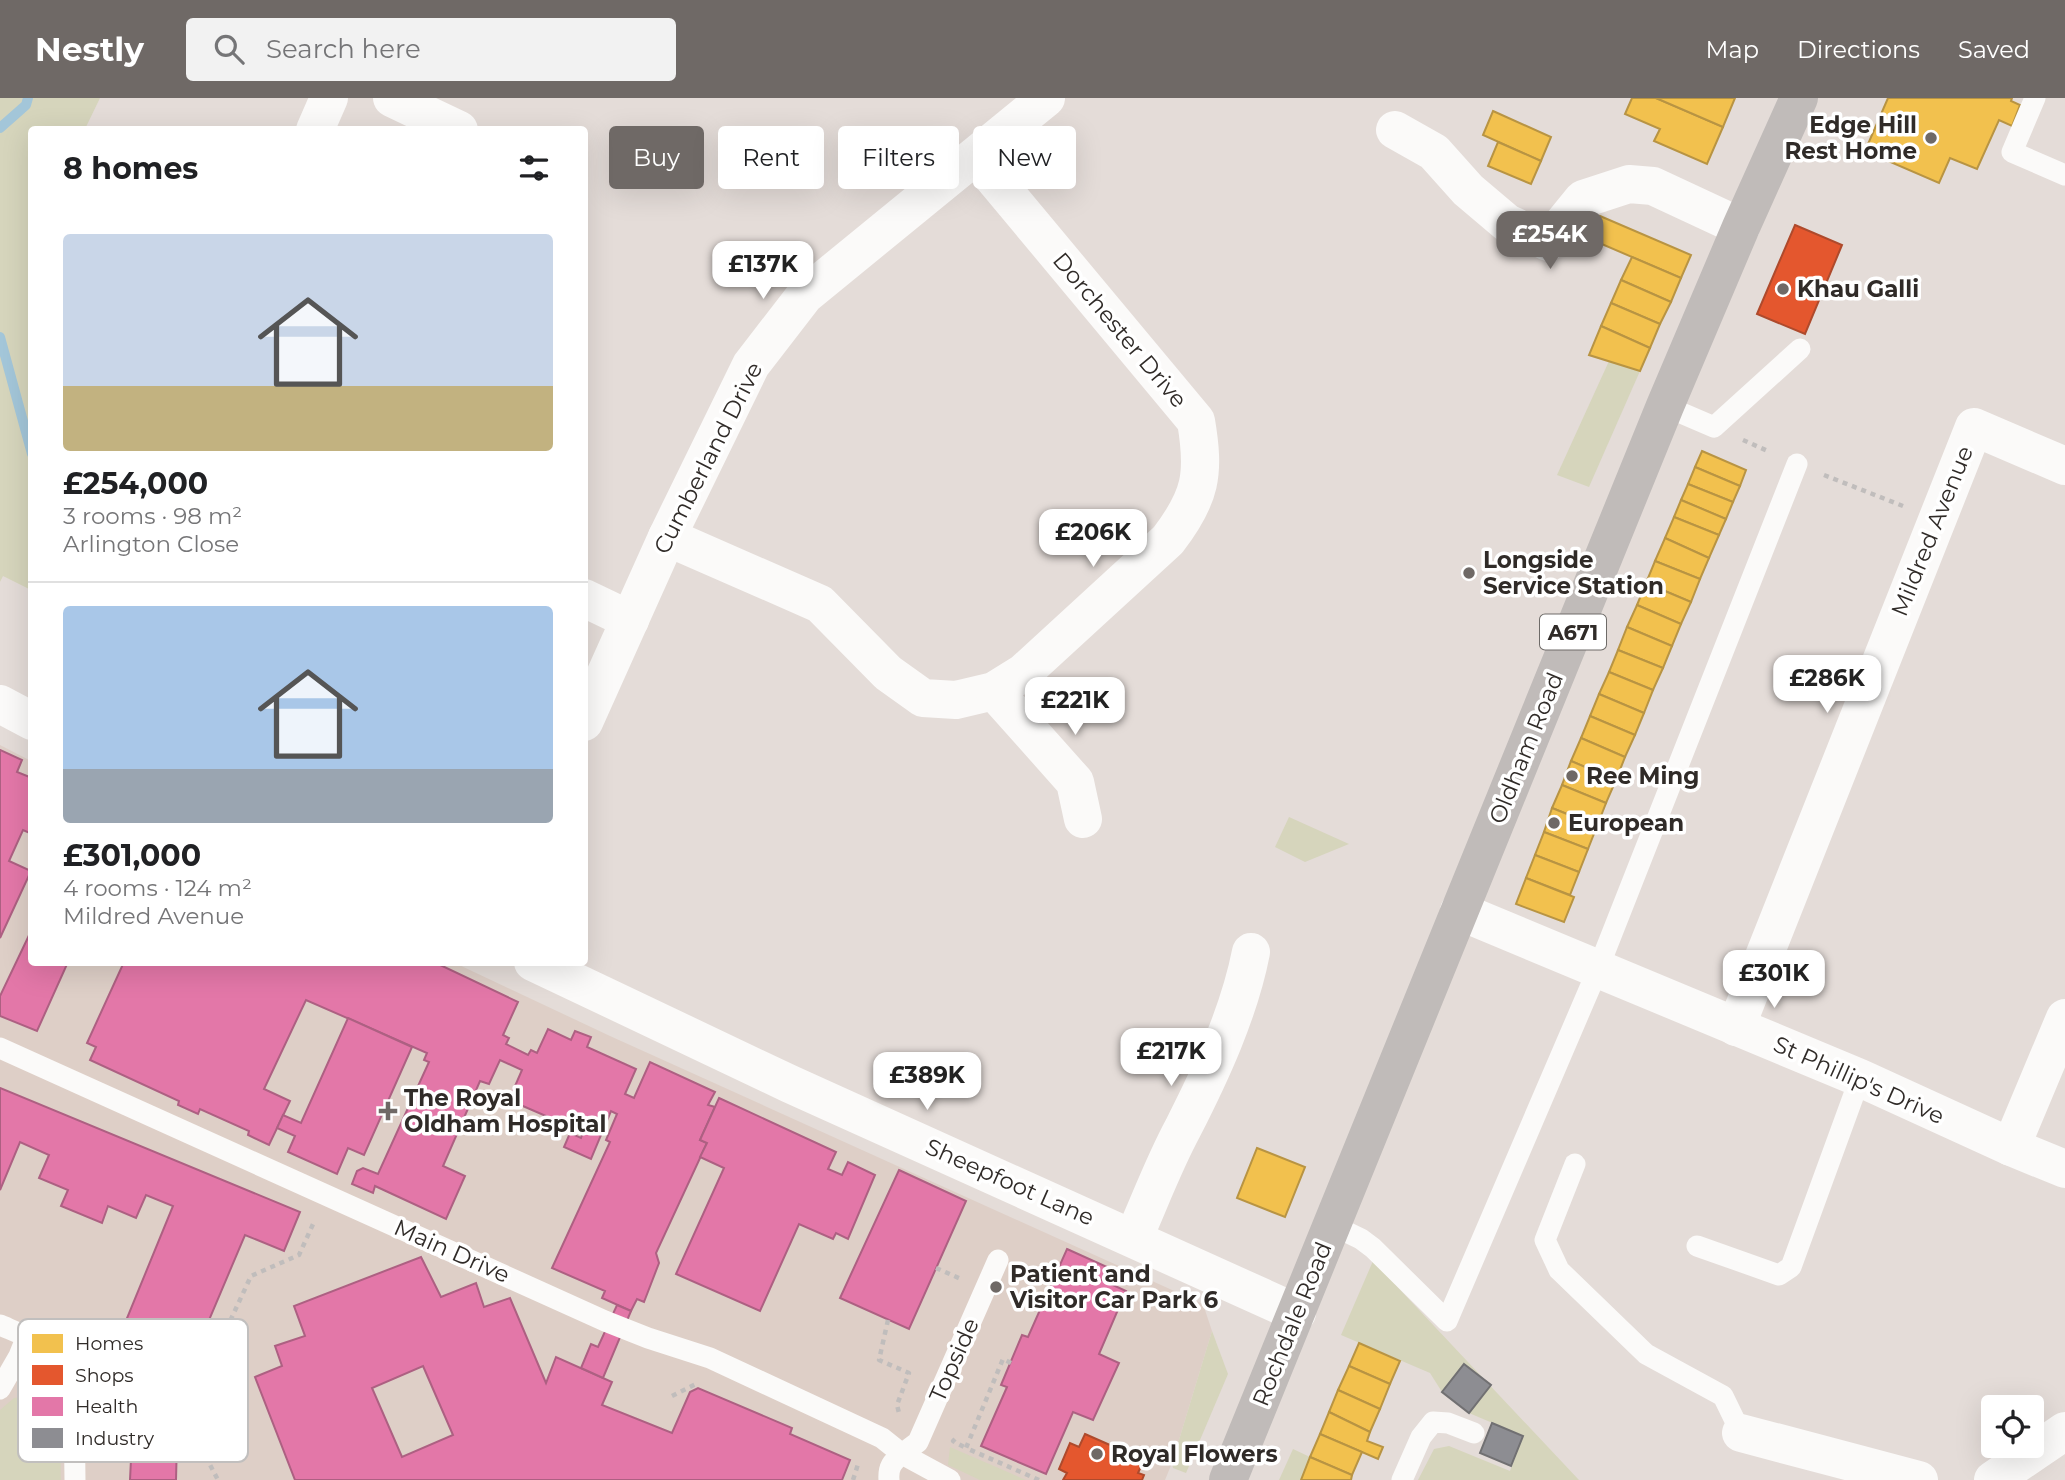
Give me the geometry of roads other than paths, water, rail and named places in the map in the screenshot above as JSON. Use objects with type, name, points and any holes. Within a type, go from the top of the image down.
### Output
[{"type":"main road","name":"Oldham Road","points":[[1356,1168],[1665,406],[1799,98]]},
{"type":"main road","name":"Rochdale Road","points":[[1228,1480],[1356,1168]]},
{"type":"street","points":[[317,126],[329,98]]},
{"type":"street","points":[[392,98],[451,126]]},
{"type":"street","name":"Cumberland Drive","points":[[1013,126],[1046,98]]},
{"type":"street","points":[[1395,130],[1434,152],[1468,190],[1507,223],[1548,242],[1583,200],[1629,184],[1653,186],[1741,227]]},
{"type":"street","name":"Cumberland Drive","points":[[588,713],[667,537],[751,365],[804,295],[973,159]]},
{"type":"street","name":"Dorchester Drive","points":[[667,537],[820,604],[888,673],[923,698],[956,700],[995,691],[1023,673],[1168,540],[1182,522],[1196,495],[1202,454],[1196,421],[1003,189]]},
{"type":"street","name":"Mildred Avenue","points":[[1736,1027],[1974,427],[2065,466]]},
{"type":"street","points":[[588,600],[630,620]]},
{"type":"street","points":[[995,691],[1075,782],[1083,819]]},
{"type":"street","points":[[0,704],[28,719]]},
{"type":"street","name":"St Phillip's Drive","points":[[1459,911],[1860,1078],[2065,1169]]},
{"type":"street","points":[[1134,1237],[1182,1129],[1197,1104],[1244,986],[1251,952]]},
{"type":"street","name":"Sheepfoot Lane","points":[[541,966],[790,1084],[1297,1312]]},
{"type":"street","points":[[2011,1147],[2065,1018]]},
{"type":"street","points":[[1993,1480],[2065,1431]]},
{"type":"street","points":[[1741,1433],[1919,1480]]},
{"type":"lane","points":[[2035,98],[2012,152],[2065,175]]},
{"type":"lane","points":[[1665,406],[1714,428],[1800,349]]},
{"type":"lane","points":[[1332,1225],[1373,1248],[1447,1321],[1598,969],[1797,464]]},
{"type":"lane","name":"Main Drive","points":[[0,1048],[605,1321],[722,1363],[882,1438],[902,1454],[950,1480]]},
{"type":"lane","points":[[1697,1246],[1779,1275],[1791,1267],[1860,1078]]},
{"type":"lane","points":[[1574,1164],[1545,1240],[1559,1270],[1646,1354],[1723,1396],[1741,1433]]},
{"type":"lane","name":"Topside","points":[[902,1454],[918,1442],[998,1260]]},
{"type":"lane","points":[[0,1325],[18,1332]]},
{"type":"lane","points":[[0,1389],[18,1358]]},
{"type":"lane","points":[[1402,1480],[1421,1437],[1433,1422],[1448,1423],[1474,1433]]},
{"type":"lane","points":[[889,1480],[892,1461],[902,1454]]},
{"type":"lane","points":[[74,1462],[75,1480]]},
{"type":"waterway","points":[[0,128],[26,105],[28,98]]},
{"type":"waterway","points":[[0,337],[28,439]]},
{"type":"place","name":"Edge Hill Rest Home","points":[[1931,138]]},
{"type":"place","name":"Khau Galli","points":[[1783,289]]},
{"type":"place","name":"Longside Service Station","points":[[1469,573]]},
{"type":"place","name":"Ree Ming","points":[[1572,776]]},
{"type":"place","name":"European","points":[[1554,823]]},
{"type":"place","name":"The Royal Oldham Hospital","points":[[388,1111]]},
{"type":"place","name":"Patient and Visitor Car Park 6","points":[[996,1287]]},
{"type":"place","name":"Royal Flowers","points":[[1097,1454]]}]
